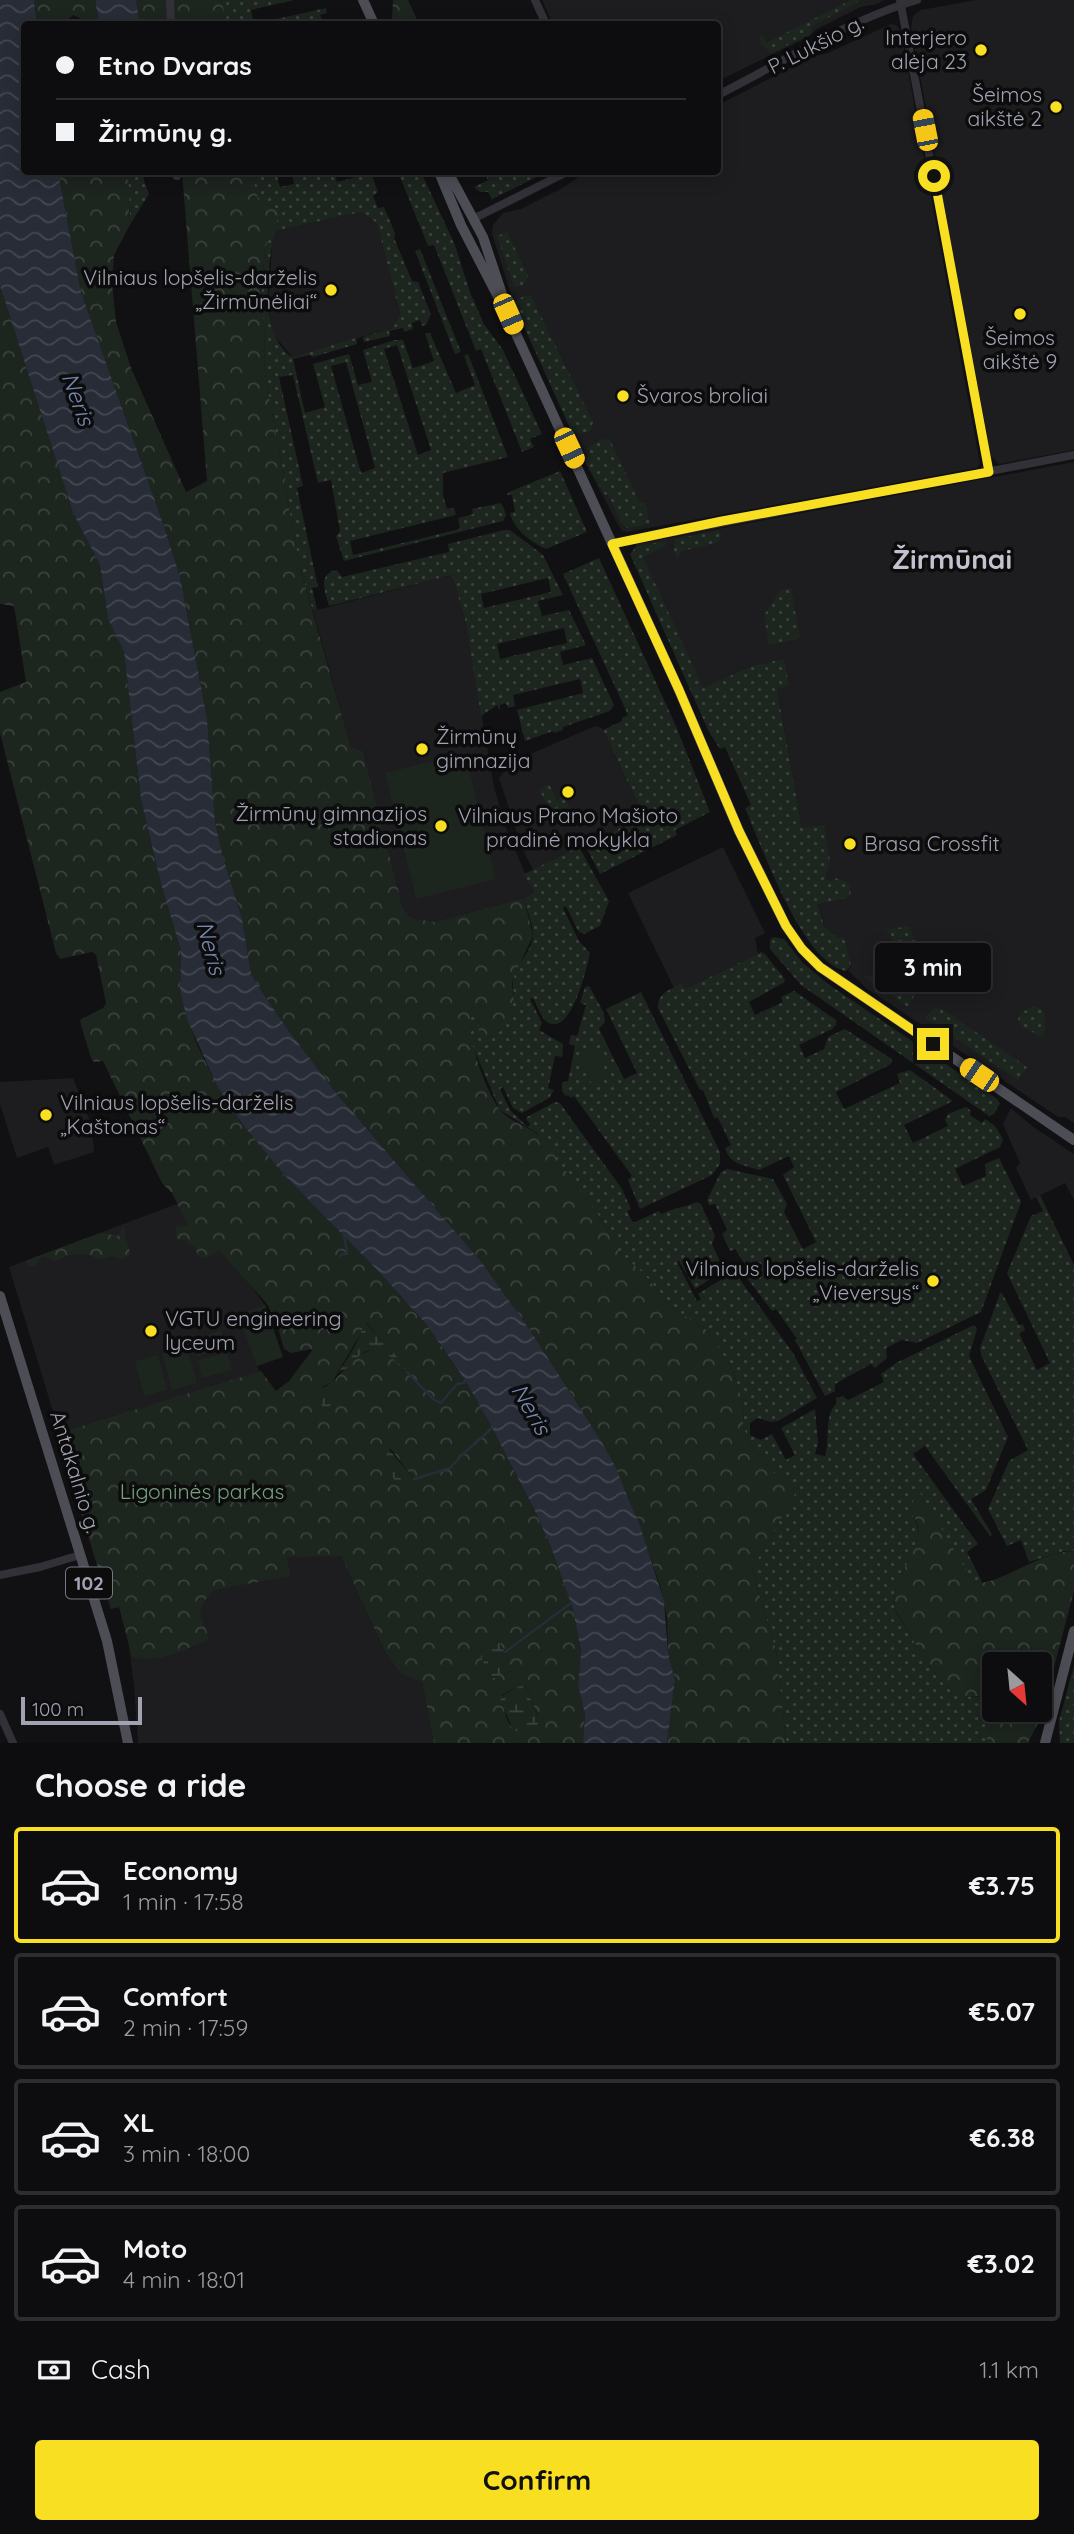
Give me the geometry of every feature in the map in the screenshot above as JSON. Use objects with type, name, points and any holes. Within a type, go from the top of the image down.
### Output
[{"type":"main road","points":[[363,0],[373,21]]},
{"type":"main road","points":[[440,175],[461,225],[508,314],[679,690],[739,831],[795,941],[827,972],[1074,1140]]},
{"type":"main road","points":[[450,175],[483,237],[508,314]]},
{"type":"main road","points":[[461,225],[475,218]]},
{"type":"main road","name":"Antakalnio g.","points":[[0,1296],[114,1669],[128,1743]]},
{"type":"main road","points":[[1045,1743],[1074,1631]]},
{"type":"street","points":[[170,0],[171,21]]},
{"type":"street","points":[[535,0],[545,21]]},
{"type":"street","name":"P. Lukšio g.","points":[[721,93],[900,2],[917,0]]},
{"type":"street","points":[[900,2],[989,472]]},
{"type":"street","points":[[475,218],[561,175]]},
{"type":"street","points":[[612,544],[1074,456]]},
{"type":"street","points":[[0,1575],[80,1555]]},
{"type":"street","points":[[0,1714],[13,1743]]},
{"type":"shaded area","points":[[542,0],[884,0],[861,7],[817,29],[808,37],[721,80],[721,21],[552,21]]},
{"type":"shaded area","points":[[976,0],[1074,0],[1074,450],[999,464],[991,456],[911,28],[913,16],[921,10]]},
{"type":"shaded area","points":[[891,24],[896,25],[901,32],[980,464],[976,468],[627,532],[621,530],[585,462],[515,307],[492,234],[493,225],[503,213],[521,209],[582,175],[721,175],[721,103],[814,56],[828,53]]},
{"type":"shaded area","name":"Vilniaus lopšelis-darželis „Žirmūnėliai“","points":[[361,212],[377,223],[400,315],[393,328],[292,357],[274,335],[268,306],[272,246],[276,231]]},
{"type":"shaded area","points":[[1074,462],[1074,1123],[1065,1117],[1058,1117],[866,988],[848,970],[851,967],[846,952],[839,938],[824,926],[818,903],[851,897],[835,878],[834,881],[825,878],[802,828],[777,688],[784,659],[754,665],[692,694],[630,554],[637,544]]},
{"type":"shaded area","name":"Žirmūnų gimnazija","points":[[452,575],[466,623],[494,787],[507,831],[534,894],[434,922],[412,918],[403,909],[363,751],[351,747],[313,611]]},
{"type":"shaded area","name":"Vilniaus Prano Mašioto pradinė mokykla","points":[[595,726],[602,728],[644,816],[533,870],[522,848],[499,778],[512,762]]},
{"type":"shaded area","points":[[723,847],[765,933],[755,938],[758,954],[685,989],[682,984],[674,988],[628,893]]},
{"type":"shaded area","name":"Vilniaus lopšelis-darželis „Kaštonas“","points":[[73,1078],[92,1126],[94,1152],[54,1165],[48,1147],[17,1158],[0,1104],[0,1082]]},
{"type":"shaded area","points":[[1011,1108],[1032,1126],[1074,1154],[1074,1200],[1065,1183],[1031,1200],[1016,1168],[1020,1163],[1003,1124]]},
{"type":"shaded area","points":[[187,1200],[265,1305],[283,1357],[257,1366],[275,1392],[341,1556],[386,1654],[402,1675],[422,1682],[434,1743],[138,1743],[128,1639],[119,1607],[111,1609],[56,1434],[59,1433],[58,1428],[9,1267]]},
{"type":"green space","points":[[34,0],[95,0],[98,21],[82,21],[73,15],[67,21],[37,21]]},
{"type":"green space","points":[[136,0],[221,0],[227,21],[140,21]]},
{"type":"green space","points":[[221,0],[294,0],[251,10],[253,21],[227,21]]},
{"type":"green space","points":[[393,0],[408,0],[418,21],[394,21]]},
{"type":"green space","points":[[851,0],[862,0],[812,26],[811,34],[771,53],[761,44],[759,36],[763,35],[766,43]]},
{"type":"green space","points":[[326,8],[327,13],[320,15],[323,21],[268,21]]},
{"type":"green space","points":[[59,175],[127,175],[131,223],[114,255],[112,284],[116,322],[131,368],[186,492],[207,481],[182,175],[253,175],[258,198],[281,212],[265,248],[261,300],[265,373],[299,564],[351,747],[363,751],[403,909],[412,918],[434,922],[524,898],[533,936],[514,976],[514,1001],[505,1025],[496,1036],[489,1039],[479,1032],[478,1011],[473,1007],[470,1016],[477,1061],[489,1092],[506,1116],[534,1131],[543,1140],[599,1216],[619,1252],[643,1273],[671,1307],[707,1330],[733,1371],[744,1406],[743,1427],[752,1446],[777,1477],[798,1489],[752,1569],[776,1651],[786,1743],[667,1743],[675,1681],[668,1652],[667,1618],[660,1585],[628,1496],[600,1439],[530,1330],[483,1264],[337,1094],[286,1027],[251,973],[242,918],[215,822],[207,718],[180,577],[81,292]]},
{"type":"green space","points":[[126,175],[143,175],[149,194],[131,223]]},
{"type":"green space","points":[[253,175],[277,175],[280,187],[294,184],[292,175],[335,175],[337,182],[372,175],[378,192],[373,196],[378,208],[384,207],[412,281],[418,282],[431,314],[426,325],[422,326],[420,320],[412,323],[413,329],[404,332],[403,328],[389,331],[390,336],[364,342],[363,337],[393,328],[400,314],[377,223],[361,212],[276,231],[270,261],[268,298],[274,333],[281,347],[292,357],[356,338],[357,344],[313,357],[310,355],[293,359],[305,413],[325,407],[313,364],[349,354],[358,385],[372,382],[363,350],[403,340],[413,368],[434,361],[425,333],[430,333],[456,393],[475,385],[464,356],[468,354],[508,457],[443,473],[443,495],[447,509],[454,508],[456,515],[350,541],[353,555],[460,529],[458,518],[473,514],[472,509],[500,503],[506,515],[503,521],[344,561],[336,536],[340,531],[331,480],[318,483],[293,375],[279,377],[303,486],[297,488],[318,587],[312,588],[317,609],[313,611],[299,564],[265,373],[261,300],[265,248],[280,212],[256,194]],"holes":[[[397,345],[431,450],[418,455],[384,349]],[[346,362],[375,468],[361,473],[331,366]]]},
{"type":"green space","points":[[399,175],[422,175],[455,245],[470,292],[484,324],[503,350],[542,434],[530,439],[534,447],[522,452],[481,349],[476,351],[434,245],[428,246]]},
{"type":"green space","points":[[486,175],[541,175],[492,199],[488,192],[480,192],[474,187],[488,180]]},
{"type":"green space","points":[[507,232],[528,275],[526,282],[520,287],[514,286],[497,236]]},
{"type":"green space","points":[[420,249],[461,352],[455,354],[415,251]]},
{"type":"green space","name":"Ligoninės parkas","points":[[0,286],[73,513],[100,565],[108,619],[124,652],[141,800],[161,884],[181,951],[180,990],[195,1040],[217,1086],[243,1125],[284,1175],[426,1324],[465,1380],[489,1422],[535,1511],[573,1610],[581,1651],[578,1685],[585,1715],[583,1743],[434,1743],[422,1682],[402,1675],[386,1654],[341,1556],[287,1557],[290,1576],[213,1590],[200,1610],[209,1640],[153,1659],[132,1657],[119,1607],[111,1609],[56,1434],[261,1371],[276,1391],[289,1381],[313,1349],[291,1353],[284,1349],[277,1324],[267,1304],[219,1250],[207,1258],[198,1257],[195,1247],[184,1240],[176,1239],[176,1227],[188,1225],[172,1193],[162,1183],[103,1061],[94,1062],[91,1058],[80,1020],[103,1008],[106,1003],[96,955],[92,952],[60,959],[56,953],[0,733],[0,692],[26,682],[14,606],[0,604]],"holes":[[[367,1323],[404,1368],[391,1356],[375,1348],[353,1358],[332,1386],[321,1388],[332,1382]],[[390,1448],[414,1479],[401,1487],[384,1465]],[[499,1641],[513,1670],[494,1678],[489,1676],[479,1652]],[[521,1685],[526,1687],[538,1717],[518,1732],[508,1721],[502,1695]]]},
{"type":"green space","points":[[525,295],[531,296],[593,422],[589,431],[572,431],[515,307],[515,302]]},
{"type":"green space","points":[[602,439],[610,440],[640,503],[645,502],[650,524],[627,528],[622,524],[608,494],[605,495],[585,462],[590,455],[587,448]]},
{"type":"green space","points":[[560,471],[587,532],[546,549],[529,539],[515,525],[510,513],[515,512],[512,495],[507,495]]},
{"type":"green space","points":[[510,530],[543,555],[563,595],[538,601],[542,616],[569,610],[586,645],[560,652],[563,665],[592,658],[614,705],[610,711],[563,727],[563,730],[525,741],[517,710],[583,693],[580,679],[513,695],[515,706],[508,708],[506,703],[500,705],[500,710],[497,705],[481,716],[466,623],[452,575],[329,606],[324,584],[331,572],[337,570],[342,577],[449,552],[448,544]],"holes":[[[548,578],[551,592],[484,608],[481,594]],[[564,628],[567,643],[500,659],[497,644]]]},
{"type":"green space","points":[[719,531],[719,542],[682,551],[677,559],[674,551],[675,539]]},
{"type":"green space","points":[[667,541],[665,546],[643,557],[703,688],[754,665],[784,659],[789,686],[777,689],[802,828],[824,825],[830,861],[825,878],[849,883],[851,897],[818,904],[824,926],[839,938],[844,937],[851,966],[846,971],[830,963],[814,948],[785,901],[745,808],[751,805],[725,747],[720,749],[709,732],[630,554],[637,546]]},
{"type":"green space","points":[[599,558],[676,726],[710,812],[675,830],[677,835],[600,874],[585,845],[644,816],[603,730],[628,715],[563,574]]},
{"type":"green space","points":[[791,588],[800,638],[769,645],[764,615],[780,591]]},
{"type":"green space","name":"Žirmūnų gimnazijos stadionas","points":[[465,753],[496,879],[416,899],[385,773]]},
{"type":"green space","points":[[549,784],[557,800],[564,797],[572,813],[548,825],[540,809],[547,805],[539,789]]},
{"type":"green space","points":[[579,847],[609,901],[600,926],[584,934],[578,931],[566,906],[563,908],[579,941],[590,953],[576,999],[563,1020],[556,1024],[547,1022],[533,998],[530,999],[542,1023],[539,1030],[563,1044],[562,1057],[555,1056],[548,1088],[554,1090],[549,1098],[522,1113],[513,1108],[503,1087],[500,1089],[510,1110],[528,1127],[530,1124],[527,1117],[555,1102],[560,1103],[622,1189],[631,1209],[627,1211],[633,1223],[659,1211],[661,1214],[697,1202],[701,1204],[715,1236],[712,1244],[724,1270],[695,1289],[679,1261],[677,1262],[697,1301],[701,1300],[698,1294],[730,1274],[736,1274],[793,1353],[817,1398],[778,1421],[770,1422],[758,1418],[750,1423],[750,1435],[761,1440],[772,1434],[786,1460],[795,1455],[781,1428],[815,1409],[818,1443],[815,1454],[825,1456],[830,1415],[836,1398],[843,1396],[848,1400],[884,1382],[881,1374],[896,1363],[974,1325],[977,1329],[969,1356],[1008,1437],[986,1490],[971,1499],[992,1534],[990,1536],[925,1446],[913,1454],[978,1544],[967,1552],[983,1584],[974,1583],[911,1512],[918,1528],[918,1539],[898,1582],[894,1601],[896,1612],[940,1680],[956,1693],[982,1697],[982,1722],[993,1722],[985,1743],[786,1743],[776,1651],[752,1569],[797,1489],[777,1477],[752,1446],[743,1427],[744,1406],[733,1371],[707,1330],[671,1307],[643,1273],[619,1252],[599,1216],[537,1133],[500,1110],[472,1045],[468,1015],[473,1007],[478,1011],[479,1031],[514,994],[514,977],[531,944],[532,928],[524,898],[534,893],[524,874]]},
{"type":"green space","points":[[909,926],[924,959],[930,958],[932,963],[927,973],[901,958],[885,930]]},
{"type":"green space","points":[[770,939],[784,939],[802,962],[828,984],[996,1098],[1000,1103],[994,1114],[989,1116],[801,985],[770,949]]},
{"type":"green space","points":[[759,951],[765,954],[785,982],[749,1002],[755,1015],[783,1002],[781,997],[794,991],[836,1020],[832,1029],[799,1045],[805,1058],[824,1049],[828,1037],[845,1029],[892,1059],[891,1064],[836,1092],[844,1109],[900,1083],[897,1074],[910,1070],[953,1101],[904,1125],[913,1143],[948,1126],[945,1120],[948,1114],[966,1107],[971,1111],[970,1115],[982,1123],[985,1119],[995,1126],[1003,1139],[1000,1147],[955,1169],[963,1186],[986,1176],[985,1164],[999,1158],[1021,1202],[981,1312],[917,1343],[902,1340],[886,1348],[887,1358],[875,1368],[871,1364],[835,1384],[835,1391],[825,1396],[795,1340],[797,1339],[776,1309],[772,1311],[741,1270],[746,1266],[735,1249],[730,1251],[722,1234],[727,1230],[715,1204],[709,1205],[707,1200],[721,1172],[727,1169],[773,1179],[787,1204],[784,1212],[803,1249],[816,1242],[783,1175],[794,1167],[789,1156],[759,1170],[730,1158],[725,1148],[731,1145],[718,1118],[714,1118],[703,1090],[700,1090],[658,1008],[662,995],[669,990],[682,983],[685,989],[760,953]]},
{"type":"green space","points":[[897,970],[921,983],[908,1007],[865,977]]},
{"type":"green space","points":[[589,986],[604,1013],[605,1022],[599,1029],[624,1079],[637,1073],[606,1009],[641,992],[720,1152],[720,1164],[712,1175],[640,1209],[628,1180],[632,1176],[574,1096],[566,1096],[562,1091],[562,1083],[568,1081],[575,1046],[569,1044],[571,1035],[577,1036],[586,1005],[580,1003],[585,987]]},
{"type":"green space","points":[[1033,1006],[1042,1009],[1044,1015],[1042,1037],[1021,1026],[1018,1019],[1021,1013]]},
{"type":"green space","points":[[934,1008],[942,1009],[1027,1067],[1018,1080],[925,1018]]},
{"type":"green space","points":[[594,1049],[608,1076],[592,1084],[578,1057]]},
{"type":"green space","points":[[1040,1195],[1074,1265],[1074,1551],[1064,1551],[1029,1562],[1021,1540],[1007,1546],[988,1509],[1009,1461],[1028,1450],[980,1348],[1002,1293],[1019,1325],[1023,1324],[1025,1330],[1020,1335],[1037,1370],[1050,1363],[1007,1273],[1031,1216],[1043,1211],[1036,1197]]},
{"type":"green space","points":[[122,1228],[125,1229],[130,1255],[123,1259],[112,1256],[100,1260],[78,1254],[55,1261],[42,1256],[35,1267],[27,1265],[25,1261],[100,1233],[119,1236]]},
{"type":"green space","points":[[265,1305],[283,1357],[257,1366],[238,1314]]},
{"type":"green space","points":[[365,1322],[398,1358],[407,1372],[386,1353],[379,1350],[365,1352],[335,1378],[336,1401],[325,1410],[315,1395],[330,1383],[342,1368]]},
{"type":"green space","points":[[221,1331],[226,1348],[197,1356],[192,1339]]},
{"type":"green space","points":[[187,1347],[197,1383],[172,1390],[162,1354]]},
{"type":"green space","points":[[227,1353],[232,1370],[202,1378],[198,1360]]},
{"type":"green space","points":[[158,1355],[167,1390],[144,1396],[135,1361]]},
{"type":"green space","points":[[387,1447],[414,1479],[408,1486],[400,1487],[378,1457]]},
{"type":"green space","points":[[919,1491],[974,1583],[995,1579],[1047,1556],[1074,1551],[1074,1591],[1052,1675],[1052,1652],[982,1652],[982,1697],[956,1693],[948,1688],[932,1669],[896,1611],[894,1600],[898,1582],[918,1538],[912,1510]]},
{"type":"green space","points":[[499,1641],[513,1670],[494,1678],[489,1676],[479,1652]]},
{"type":"green space","points":[[1074,1665],[1074,1743],[1060,1743],[1059,1721]]},
{"type":"green space","points":[[521,1685],[526,1687],[538,1724],[519,1733],[513,1729],[500,1701],[502,1696]]},
{"type":"green space","points":[[993,1722],[1038,1722],[1028,1743],[985,1743]]},
{"type":"water","name":"Neris","points":[[0,0],[34,0],[37,21],[21,21],[21,175],[59,175],[81,292],[180,577],[207,718],[215,822],[242,918],[251,973],[286,1027],[337,1094],[483,1264],[530,1330],[615,1466],[640,1526],[664,1601],[668,1652],[675,1681],[667,1743],[583,1743],[585,1715],[578,1685],[581,1651],[573,1610],[535,1511],[489,1422],[465,1380],[426,1324],[284,1175],[243,1125],[217,1086],[187,1019],[180,990],[181,951],[161,884],[141,800],[124,652],[108,619],[100,565],[73,513],[0,286]]},
{"type":"water","points":[[95,0],[136,0],[140,21],[98,21]]},
{"type":"waterway","points":[[340,1256],[347,1252],[344,1236]]},
{"type":"waterway","points":[[407,1372],[433,1399],[441,1403],[457,1384],[464,1383],[465,1380]]},
{"type":"waterway","points":[[414,1479],[450,1468],[492,1428]]},
{"type":"waterway","points":[[505,1652],[571,1603]]},
{"type":"place","name":"Interjero alėja 23","points":[[981,50]]},
{"type":"place","name":"Šeimos aikštė 2","points":[[1056,107]]},
{"type":"place","name":"Vilniaus lopšelis-darželis „Žirmūnėliai“","points":[[331,290]]},
{"type":"place","name":"Šeimos aikštė 9","points":[[1020,314]]},
{"type":"place","name":"Švaros broliai","points":[[623,396]]},
{"type":"place","name":"Žirmūnų gimnazija","points":[[422,749]]},
{"type":"place","name":"Vilniaus Prano Mašioto pradinė mokykla","points":[[568,792]]},
{"type":"place","name":"Žirmūnų gimnazijos stadionas","points":[[441,826]]},
{"type":"place","name":"Brasa Crossfit","points":[[850,844]]},
{"type":"place","name":"Vilniaus lopšelis-darželis „Kaštonas“","points":[[46,1115]]},
{"type":"place","name":"Vilniaus lopšelis-darželis „Vieversys“","points":[[933,1281]]},
{"type":"place","name":"VGTU engineering lyceum","points":[[151,1331]]},
{"type":"district","name":"Žirmūnai","points":[[952,559]]},
{"type":"route","points":[[933,1044],[820,967],[795,941],[739,831],[679,690],[612,544],[989,472],[934,176]]}]
